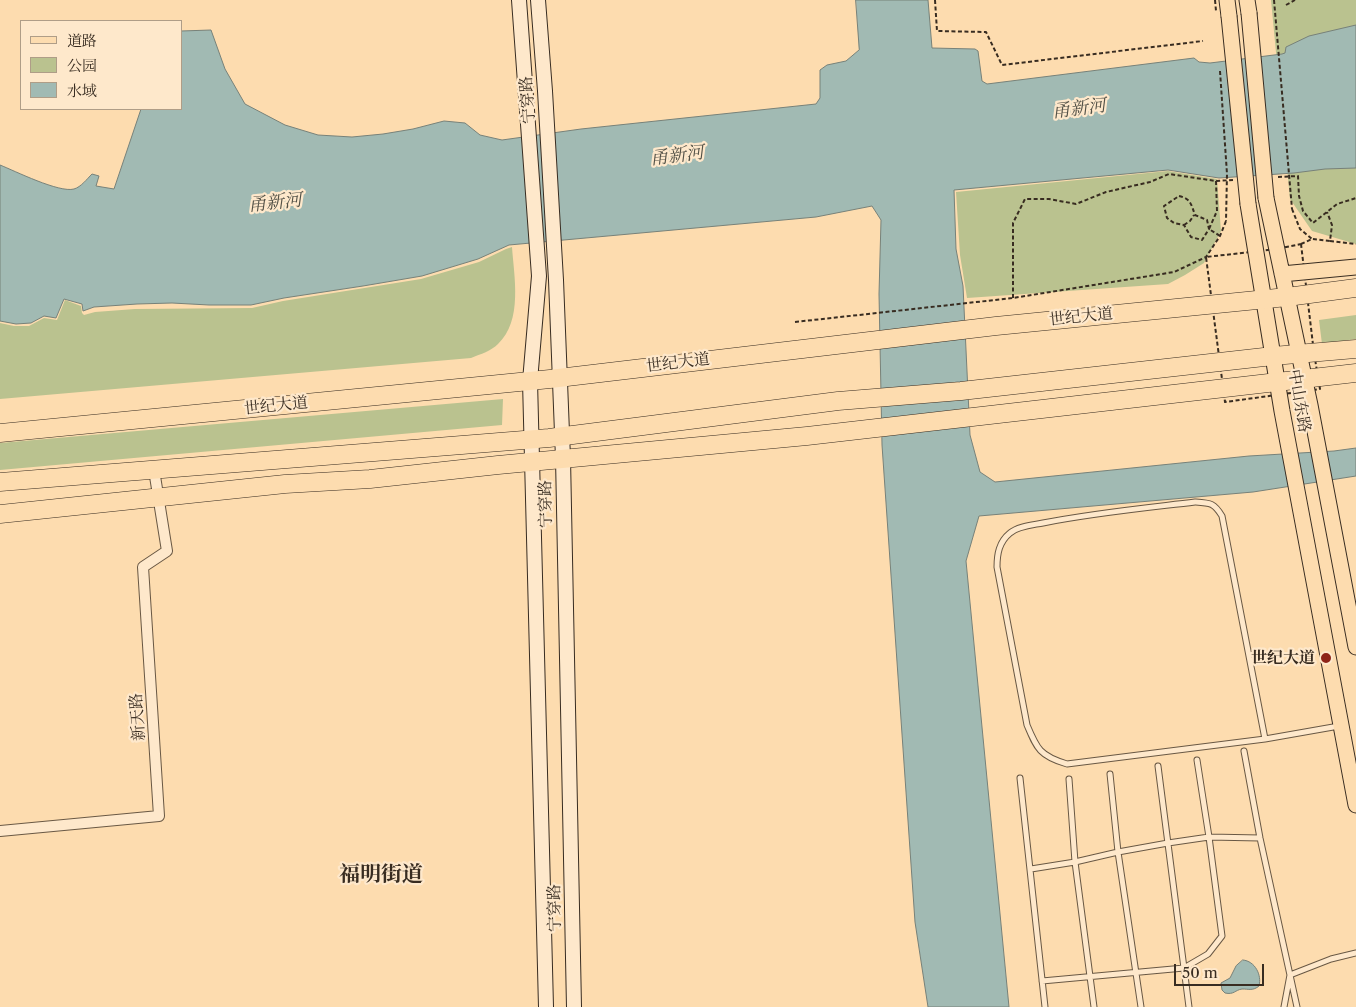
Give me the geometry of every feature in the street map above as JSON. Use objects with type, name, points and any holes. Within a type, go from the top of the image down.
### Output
[{"type":"highway","name":"世纪大道","points":[[0,433],[560,378],[955,331],[1287,297],[1356,288]]},
{"type":"highway","points":[[0,482],[531,440],[838,401],[961,391],[1273,356],[1356,349]]},
{"type":"highway","points":[[0,514],[285,484],[370,479],[532,461],[807,436],[1356,373]]},
{"type":"main road","name":"宁穿路","points":[[519,0],[538,276],[530,381],[546,1007]]},
{"type":"main road","name":"宁穿路","points":[[538,0],[556,280],[563,458],[574,1007]]},
{"type":"main road","name":"中山东路","points":[[1228,0],[1223,18],[1248,204],[1282,411],[1356,805]]},
{"type":"main road","name":"中山东路","points":[[1248,7],[1266,198],[1300,354],[1356,647]]},
{"type":"main road","points":[[1282,274],[1356,267]]},
{"type":"street","name":"新天路","points":[[0,830],[159,816],[143,567],[167,551],[154,470]]},
{"type":"lane","points":[[1265,739],[1222,516],[1216,506],[1208,502],[1196,502],[1067,518],[1011,531],[1002,542],[997,554],[997,567],[1027,725],[1035,745],[1041,752],[1067,764],[1265,739],[1341,726]]},
{"type":"lane","points":[[1244,751],[1260,838],[1296,1007]]},
{"type":"lane","points":[[1042,982],[1184,968],[1208,954],[1222,936],[1197,760]]},
{"type":"lane","points":[[1158,766],[1188,1007]]},
{"type":"lane","points":[[1110,774],[1118,852],[1141,1007]]},
{"type":"lane","points":[[1020,778],[1045,1007]]},
{"type":"lane","points":[[1069,779],[1075,862],[1094,1007]]},
{"type":"lane","points":[[1031,869],[1209,837],[1260,838]]},
{"type":"lane","points":[[1290,975],[1331,959],[1356,952]]},
{"type":"lane","points":[[1284,1007],[1290,975]]},
{"type":"path","points":[[935,0],[937,30],[986,32],[1002,65],[1203,41]]},
{"type":"path","points":[[1215,0],[1223,18]]},
{"type":"path","points":[[1274,0],[1292,209],[1300,229],[1312,239]]},
{"type":"path","points":[[1286,5],[1295,0]]},
{"type":"path","points":[[795,322],[1013,298],[1174,272],[1206,257],[1220,236],[1226,221],[1227,174],[1220,68]]},
{"type":"path","points":[[1013,298],[1013,223],[1025,199],[1049,199],[1076,204],[1106,192],[1150,182],[1169,174],[1216,181],[1239,180]]},
{"type":"path","points":[[1278,177],[1298,176],[1299,196],[1303,211],[1313,223],[1337,204],[1356,198]]},
{"type":"path","points":[[1184,225],[1191,236],[1202,240],[1217,211],[1216,181]]},
{"type":"path","points":[[1195,215],[1184,225],[1174,224],[1167,218],[1164,206],[1179,196],[1186,198],[1191,204],[1195,215],[1207,220],[1209,229],[1220,236]]},
{"type":"path","points":[[1327,212],[1332,225],[1330,241]]},
{"type":"path","points":[[1301,244],[1312,239],[1356,244]]},
{"type":"green space","points":[[1271,0],[1356,0],[1356,244],[1312,231],[1290,199]]},
{"type":"green space","points":[[1168,171],[1217,179],[1221,231],[1204,263],[1168,284],[967,298],[960,255],[956,192]]},
{"type":"green space","points":[[512,247],[515,298],[511,323],[506,334],[498,344],[486,352],[471,358],[0,399],[0,323],[14,326],[29,326],[44,318],[57,320],[65,300],[81,306],[84,315],[95,312],[135,309],[252,308],[283,301],[421,279],[479,262]]},
{"type":"green space","points":[[1356,315],[1356,339],[1322,344],[1319,320]]},
{"type":"green space","points":[[503,399],[502,425],[0,470],[0,443]]},
{"type":"water","name":"甬新河","points":[[856,0],[928,0],[932,48],[975,49],[978,51],[982,81],[987,84],[1194,58],[1199,62],[1210,63],[1282,54],[1285,53],[1286,47],[1309,36],[1356,25],[1356,168],[1219,178],[1168,170],[954,190],[956,249],[963,286],[970,435],[980,472],[995,482],[1249,456],[1356,448],[1356,476],[1253,492],[979,516],[966,561],[1009,1007],[928,1007],[915,922],[882,445],[879,294],[881,220],[872,206],[816,217],[509,245],[478,259],[422,276],[251,305],[137,304],[94,307],[83,311],[82,304],[64,299],[56,318],[44,316],[31,323],[16,324],[0,321],[0,165],[58,188],[77,188],[92,174],[99,176],[96,186],[114,189],[141,110],[182,110],[182,31],[211,30],[225,69],[245,104],[285,125],[318,135],[352,137],[413,129],[444,121],[465,123],[480,135],[502,140],[581,129],[816,104],[820,98],[820,70],[827,65],[846,61],[859,50]]},
{"type":"water","points":[[1243,960],[1251,963],[1257,969],[1259,986],[1253,989],[1242,989],[1225,993],[1222,990],[1221,983],[1230,978],[1236,966]]},
{"type":"place","name":"世纪大道","points":[[1326,658]]},
{"type":"district","name":"福明街道","points":[[381,875]]}]
